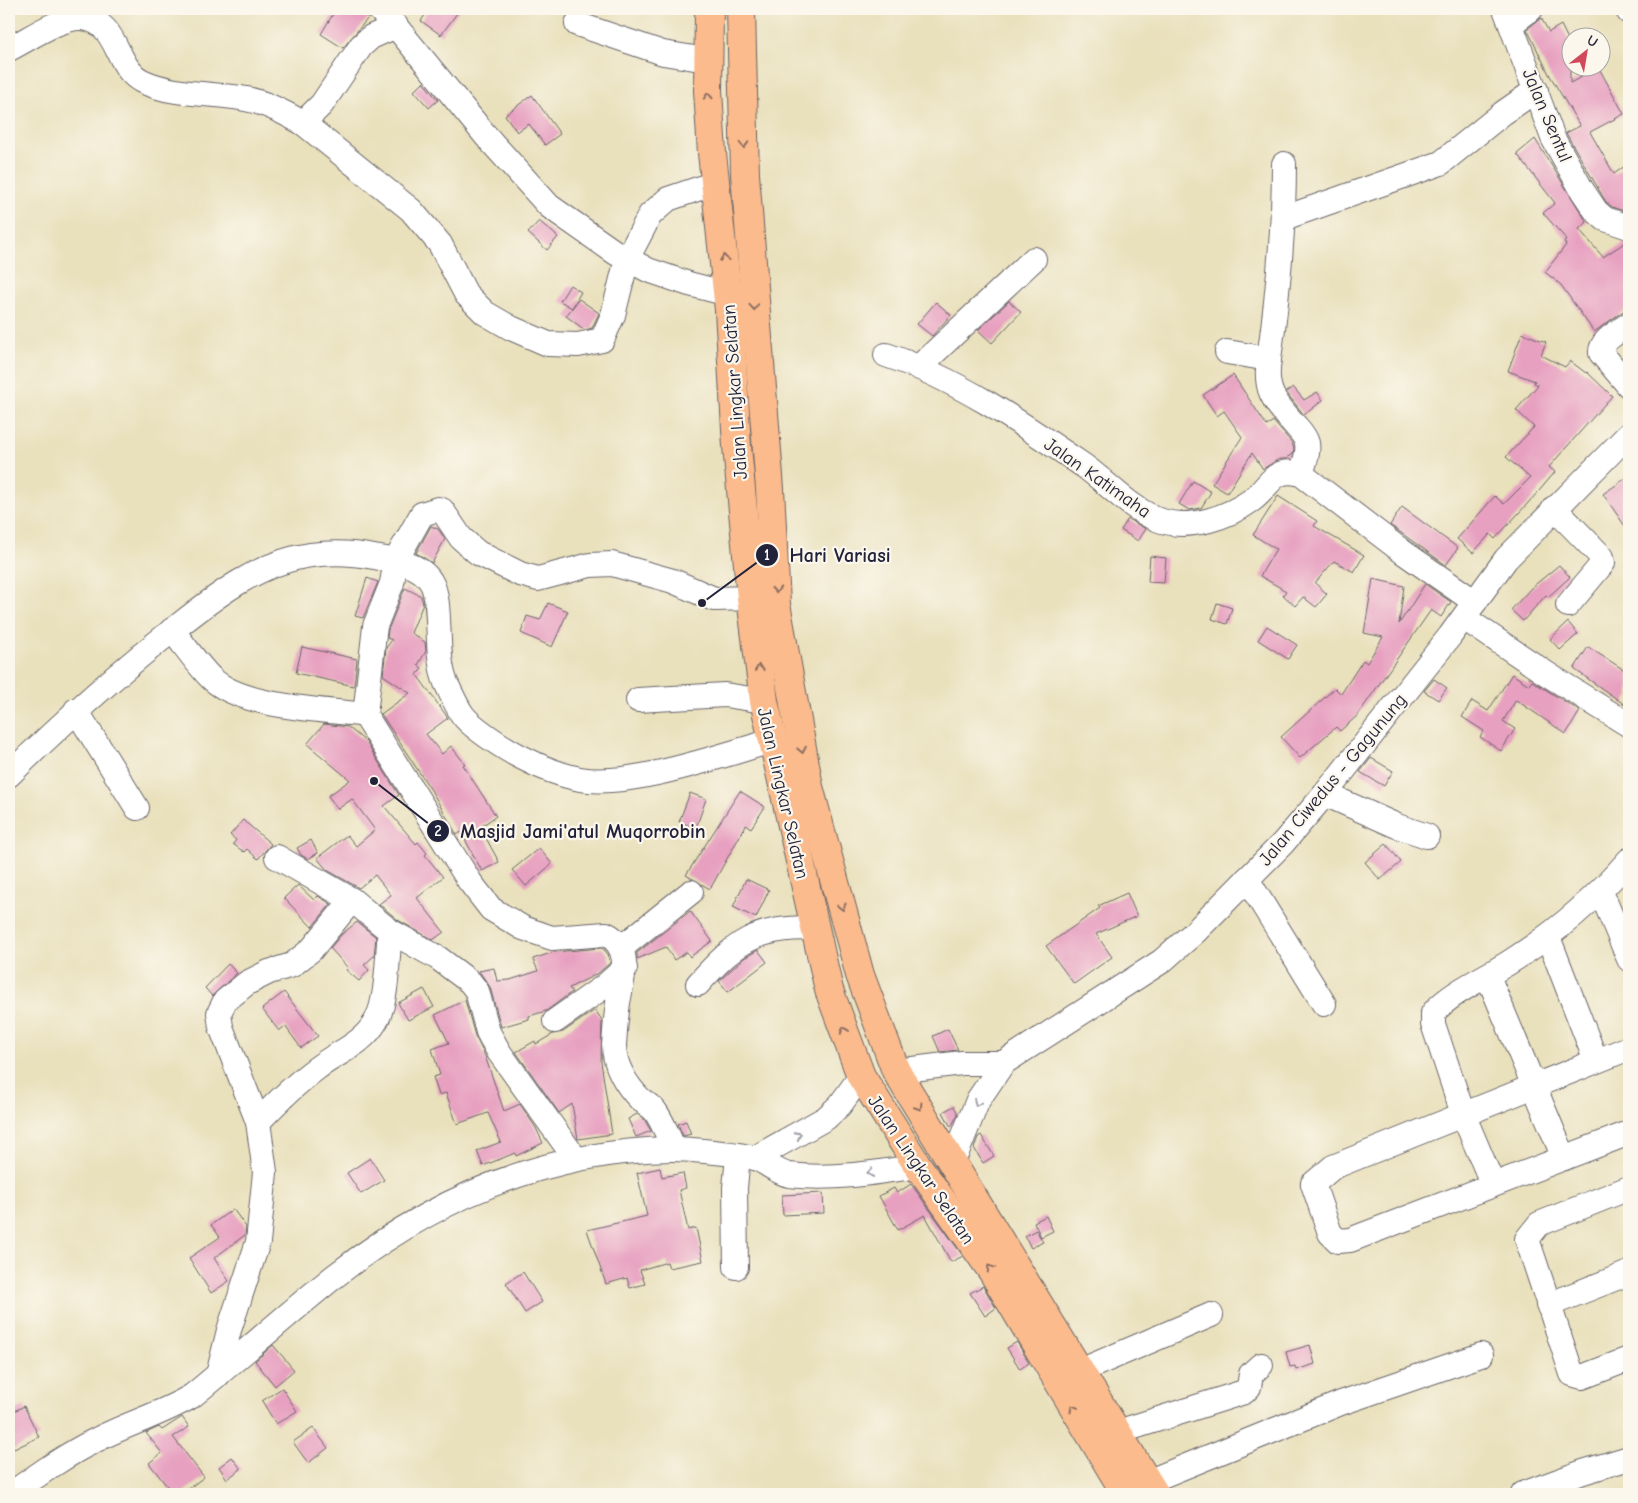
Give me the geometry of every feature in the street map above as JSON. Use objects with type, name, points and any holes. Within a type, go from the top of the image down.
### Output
[{"type":"highway","name":"Jalan Lingkar Selatan","points":[[709,9],[707,60],[715,183],[728,294],[737,446],[751,598],[764,701],[829,990],[861,1076],[918,1166],[1142,1490]]},
{"type":"highway","name":"Jalan Lingkar Selatan","points":[[740,9],[745,174],[770,489],[776,604],[809,787],[860,975],[896,1071],[1080,1371],[1106,1438]]},
{"type":"highway","points":[[764,701],[793,699]]},
{"type":"street","points":[[379,9],[396,26],[486,136],[549,206],[627,259],[656,273],[728,294]]},
{"type":"street","points":[[1508,16],[1531,9]]},
{"type":"street","name":"Jalan Sentul","points":[[1508,16],[1553,138],[1596,211],[1605,219],[1629,227]]},
{"type":"street","points":[[9,49],[65,20],[82,18],[97,22],[113,38],[126,67],[142,80],[164,88],[241,98],[273,107],[303,123],[411,210],[440,244],[466,294],[485,313],[511,328],[548,344],[578,345],[602,340],[613,315],[627,259],[650,215],[668,199],[715,183]]},
{"type":"street","points":[[577,24],[663,53],[707,60]]},
{"type":"street","points":[[303,123],[322,104],[361,46],[371,37],[396,26]]},
{"type":"street","points":[[1284,218],[1441,163],[1503,113],[1536,90]]},
{"type":"street","points":[[1284,164],[1284,218],[1278,294],[1267,376],[1270,392],[1277,404],[1304,436],[1308,445],[1301,474],[1403,552],[1469,610],[1547,674],[1629,725]]},
{"type":"street","points":[[920,366],[1034,259]]},
{"type":"street","points":[[1627,330],[1604,342],[1601,353],[1629,386]]},
{"type":"street","points":[[1227,352],[1269,359]]},
{"type":"street","name":"Jalan Katimaha","points":[[886,355],[920,366],[1036,434],[1110,484],[1144,513],[1162,521],[1186,524],[1209,520],[1253,500],[1277,475],[1289,471],[1301,474]]},
{"type":"street","name":"Jalan Ciwedus - Gagunung","points":[[1003,1063],[1162,961],[1195,932],[1247,880],[1283,843],[1325,794],[1469,610],[1506,558],[1629,434]]},
{"type":"street","points":[[1554,508],[1602,557],[1603,563],[1568,605]]},
{"type":"street","points":[[674,1149],[662,1122],[653,1108],[641,1100],[624,1082],[615,1054],[623,958],[613,938],[606,934],[552,938],[523,928],[491,909],[470,882],[364,715],[375,626],[392,583],[396,560],[422,514],[438,509],[442,510],[461,538],[478,553],[520,574],[538,579],[590,566],[612,564],[674,581],[714,599],[751,598]]},
{"type":"street","points":[[9,775],[76,710],[172,630],[228,588],[276,564],[311,555],[357,554],[396,560],[416,568],[430,581],[435,592],[444,679],[463,715],[504,749],[546,770],[583,779],[623,778],[670,769],[772,741]]},
{"type":"street","points":[[172,630],[211,678],[238,695],[264,701],[364,715]]},
{"type":"street","points":[[638,700],[725,695],[764,701]]},
{"type":"street","points":[[76,710],[137,808]]},
{"type":"street","points":[[1325,794],[1397,826],[1428,836]]},
{"type":"street","points":[[277,857],[352,900],[390,931],[449,965],[477,991],[488,1032],[498,1052],[575,1158]]},
{"type":"street","points":[[1493,1185],[1463,1114],[1433,1024],[1433,1013],[1441,1004],[1548,937],[1601,892],[1629,860]]},
{"type":"street","points":[[1247,880],[1324,1004]]},
{"type":"street","points":[[555,1021],[606,985],[623,958],[691,892]]},
{"type":"street","points":[[1601,892],[1629,959]]},
{"type":"street","points":[[218,1375],[229,1330],[258,1242],[265,1172],[258,1122],[221,1027],[219,1013],[226,1001],[247,984],[270,972],[292,965],[311,950],[352,900]]},
{"type":"street","points":[[698,984],[725,955],[752,938],[772,930],[815,928]]},
{"type":"street","points":[[258,1122],[288,1090],[319,1066],[362,1039],[377,1020],[382,998],[390,931]]},
{"type":"street","points":[[1548,937],[1596,1061]]},
{"type":"street","points":[[1488,976],[1564,1158]]},
{"type":"street","points":[[1629,1048],[1333,1167],[1321,1175],[1313,1184],[1330,1233],[1338,1241],[1350,1240],[1629,1133]]},
{"type":"street","points":[[896,1071],[962,1064],[1003,1063]]},
{"type":"street","points":[[953,1162],[978,1100],[1003,1063]]},
{"type":"street","points":[[736,1267],[735,1188],[746,1157],[826,1118],[840,1105],[861,1076]]},
{"type":"street","points":[[11,1494],[72,1453],[99,1438],[173,1407],[218,1375],[336,1275],[423,1216],[452,1200],[479,1189],[543,1166],[575,1158],[674,1149],[746,1157],[787,1174],[830,1177],[918,1166]]},
{"type":"street","points":[[1629,1188],[1539,1224],[1527,1240],[1568,1367],[1576,1377],[1629,1359]]},
{"type":"street","points":[[1548,1304],[1629,1273]]},
{"type":"street","points":[[1080,1371],[1211,1315]]},
{"type":"street","points":[[1142,1490],[1341,1403],[1482,1355]]},
{"type":"street","points":[[1106,1438],[1244,1392],[1248,1387],[1250,1374],[1261,1365]]},
{"type":"street","points":[[1524,1494],[1583,1472],[1629,1458]]},
{"type":"building","points":[[336,9],[352,9],[368,18],[343,48],[321,34]]},
{"type":"building","points":[[429,9],[460,9],[441,35],[421,21]]},
{"type":"building","points":[[1541,18],[1549,32],[1561,25],[1562,28],[1560,28],[1560,78],[1570,78],[1570,83],[1580,78],[1604,78],[1624,114],[1590,132],[1614,174],[1629,163],[1629,213],[1612,207],[1606,202],[1566,133],[1580,126],[1549,74],[1527,29]]},
{"type":"building","points":[[423,82],[438,100],[429,108],[414,91]]},
{"type":"building","points":[[532,95],[560,134],[545,145],[529,124],[517,132],[505,115]]},
{"type":"building","points":[[1535,139],[1587,222],[1579,229],[1603,257],[1629,240],[1629,307],[1594,332],[1561,285],[1545,272],[1566,245],[1564,242],[1567,240],[1543,213],[1555,203],[1517,154]]},
{"type":"building","points":[[539,221],[558,237],[547,250],[528,233]]},
{"type":"building","points":[[570,285],[581,292],[572,308],[560,301]]},
{"type":"building","points":[[579,299],[599,313],[592,328],[585,330],[566,316]]},
{"type":"building","points":[[1009,301],[1021,312],[992,343],[978,330]]},
{"type":"building","points":[[936,302],[951,315],[932,336],[917,324]]},
{"type":"building","points":[[1522,333],[1546,342],[1541,355],[1565,367],[1570,361],[1587,372],[1612,396],[1549,467],[1555,472],[1539,491],[1495,539],[1490,534],[1473,553],[1457,539],[1495,496],[1504,504],[1530,478],[1506,457],[1534,427],[1516,410],[1538,385],[1534,383],[1535,381],[1508,371]]},
{"type":"building","points":[[1233,375],[1267,426],[1273,421],[1292,443],[1294,449],[1293,454],[1286,459],[1279,459],[1263,469],[1252,453],[1227,493],[1212,484],[1242,437],[1224,411],[1217,416],[1203,395]]},
{"type":"building","points":[[1293,387],[1304,400],[1317,392],[1323,400],[1304,415],[1286,392]]},
{"type":"building","points":[[1629,476],[1629,532],[1603,494]]},
{"type":"building","points":[[1193,481],[1211,492],[1201,508],[1189,510],[1179,504]]},
{"type":"building","points":[[1278,496],[1317,521],[1314,526],[1364,555],[1354,572],[1334,561],[1315,583],[1327,594],[1316,607],[1303,597],[1295,606],[1283,595],[1286,591],[1260,576],[1276,549],[1253,535]]},
{"type":"building","points":[[1402,507],[1458,548],[1446,565],[1390,525]]},
{"type":"building","points":[[1128,519],[1146,529],[1138,541],[1121,530]]},
{"type":"building","points":[[431,526],[438,529],[445,539],[432,563],[416,553]]},
{"type":"building","points":[[1150,556],[1166,558],[1164,583],[1148,582]]},
{"type":"building","points":[[1559,565],[1570,577],[1548,597],[1546,595],[1523,621],[1511,610],[1531,588]]},
{"type":"building","points":[[367,578],[378,582],[363,618],[355,616]]},
{"type":"building","points":[[1373,579],[1404,586],[1399,624],[1425,584],[1451,602],[1441,617],[1431,610],[1357,716],[1340,731],[1336,727],[1300,758],[1281,737],[1335,688],[1341,694],[1363,660],[1367,663],[1383,637],[1364,633]]},
{"type":"building","points":[[405,588],[421,596],[423,604],[411,633],[425,642],[426,651],[418,665],[422,668],[417,675],[448,718],[426,734],[442,754],[451,746],[465,764],[463,765],[496,816],[480,827],[499,862],[482,871],[461,832],[457,835],[431,790],[381,714],[410,693],[383,675],[386,648],[392,640],[387,638],[388,630]]},
{"type":"building","points":[[548,603],[568,611],[552,647],[521,633],[527,616],[540,620]]},
{"type":"building","points":[[1217,603],[1232,608],[1227,624],[1212,619]]},
{"type":"building","points":[[1568,622],[1578,634],[1560,650],[1550,639]]},
{"type":"building","points":[[1267,626],[1297,645],[1288,659],[1258,640]]},
{"type":"building","points":[[302,647],[357,659],[354,686],[296,673]]},
{"type":"building","points":[[1588,647],[1629,673],[1629,696],[1624,704],[1574,669]]},
{"type":"building","points":[[1512,674],[1529,685],[1532,681],[1580,711],[1566,734],[1516,700],[1503,721],[1515,729],[1501,751],[1480,737],[1484,731],[1462,717],[1472,701],[1488,711]]},
{"type":"building","points":[[1434,679],[1447,688],[1438,700],[1424,691]]},
{"type":"building","points":[[324,724],[348,727],[366,742],[399,795],[384,806],[416,844],[418,842],[427,853],[425,855],[443,877],[417,898],[444,932],[433,940],[398,920],[379,904],[391,895],[375,875],[359,888],[327,870],[317,858],[347,835],[356,846],[375,830],[352,799],[338,809],[328,796],[350,780],[307,744]]},
{"type":"building","points":[[1371,758],[1393,771],[1384,786],[1360,772]]},
{"type":"building","points":[[740,791],[765,807],[751,828],[746,825],[710,889],[686,875]]},
{"type":"building","points":[[690,793],[706,799],[696,828],[679,822]]},
{"type":"building","points":[[243,820],[271,844],[258,859],[247,849],[244,852],[233,844],[236,840],[230,835]]},
{"type":"building","points":[[311,840],[318,853],[308,859],[301,855],[297,848]]},
{"type":"building","points":[[1386,844],[1401,862],[1380,880],[1365,862]]},
{"type":"building","points":[[539,848],[552,864],[526,886],[512,870]]},
{"type":"building","points":[[746,879],[769,890],[756,918],[733,907]]},
{"type":"building","points":[[298,885],[314,900],[318,896],[331,904],[312,927],[284,898]]},
{"type":"building","points":[[1127,893],[1137,916],[1096,934],[1112,957],[1074,984],[1046,946],[1100,908],[1098,906]]},
{"type":"building","points":[[690,911],[712,941],[690,957],[687,952],[674,960],[666,947],[637,959],[637,953]]},
{"type":"building","points":[[357,922],[376,937],[374,956],[364,965],[369,970],[359,981],[346,970],[348,968],[330,948],[342,934]]},
{"type":"building","points":[[602,948],[608,954],[610,963],[597,974],[569,988],[572,992],[546,1011],[529,1016],[529,1019],[501,1027],[490,987],[479,971],[494,968],[497,981],[510,980],[538,971],[533,959],[554,952]]},
{"type":"building","points":[[758,950],[767,962],[728,992],[719,981],[744,958]]},
{"type":"building","points":[[228,964],[237,973],[212,996],[205,988]]},
{"type":"building","points":[[424,989],[434,1007],[408,1020],[398,1003]]},
{"type":"building","points":[[284,992],[318,1036],[301,1048],[285,1026],[279,1031],[262,1009]]},
{"type":"building","points":[[465,1000],[475,1036],[485,1056],[504,1111],[520,1104],[536,1128],[543,1143],[516,1156],[515,1153],[483,1166],[477,1151],[501,1142],[488,1113],[457,1124],[446,1093],[439,1095],[433,1077],[440,1075],[432,1049],[449,1043],[435,1015]]},
{"type":"building","points":[[595,1010],[602,1020],[601,1062],[612,1134],[578,1139],[572,1104],[559,1113],[516,1052],[535,1041],[536,1044],[553,1034],[563,1032]]},
{"type":"building","points":[[948,1029],[958,1050],[940,1052],[933,1036]]},
{"type":"building","points":[[954,1106],[958,1114],[951,1127],[943,1112]]},
{"type":"building","points":[[637,1114],[644,1119],[651,1131],[636,1137],[628,1119]]},
{"type":"building","points":[[686,1121],[691,1134],[683,1136],[678,1124]]},
{"type":"building","points":[[981,1135],[994,1156],[983,1163],[974,1148],[978,1137]]},
{"type":"building","points":[[370,1158],[384,1180],[361,1194],[347,1173]]},
{"type":"building","points":[[660,1168],[662,1177],[683,1173],[686,1188],[679,1190],[688,1230],[696,1228],[703,1261],[669,1268],[667,1262],[640,1270],[645,1284],[630,1288],[627,1278],[606,1284],[587,1230],[647,1216],[637,1173]]},
{"type":"building","points":[[911,1184],[963,1256],[951,1262],[925,1215],[898,1230],[879,1196],[894,1188],[897,1193]]},
{"type":"building","points":[[823,1193],[824,1213],[783,1215],[782,1195]]},
{"type":"building","points":[[233,1209],[246,1227],[245,1235],[214,1258],[229,1281],[211,1293],[189,1258],[220,1237],[211,1225]]},
{"type":"building","points":[[1046,1216],[1053,1231],[1041,1237],[1034,1222]]},
{"type":"building","points":[[1036,1230],[1043,1242],[1031,1248],[1025,1236]]},
{"type":"building","points":[[523,1272],[542,1302],[525,1313],[506,1283]]},
{"type":"building","points":[[983,1286],[996,1308],[985,1316],[970,1293]]},
{"type":"building","points":[[1017,1342],[1029,1363],[1020,1369],[1007,1348]]},
{"type":"building","points":[[273,1345],[294,1370],[275,1386],[255,1361]]},
{"type":"building","points":[[1310,1345],[1315,1364],[1296,1370],[1295,1366],[1290,1367],[1286,1352]]},
{"type":"building","points":[[282,1388],[297,1411],[276,1424],[262,1401]]},
{"type":"building","points":[[24,1406],[39,1437],[14,1449],[9,1439],[9,1414]]},
{"type":"building","points":[[182,1417],[189,1427],[173,1437],[204,1477],[181,1494],[173,1494],[149,1463],[162,1453],[146,1433],[159,1427],[162,1430]]},
{"type":"building","points":[[313,1428],[328,1448],[308,1463],[293,1442]]},
{"type":"building","points":[[232,1457],[241,1469],[227,1479],[219,1467]]},
{"type":"place","name":"Hari Variasi","points":[[702,603]]},
{"type":"place","name":"Masjid Jami'atul Muqorrobin","points":[[374,781]]}]
